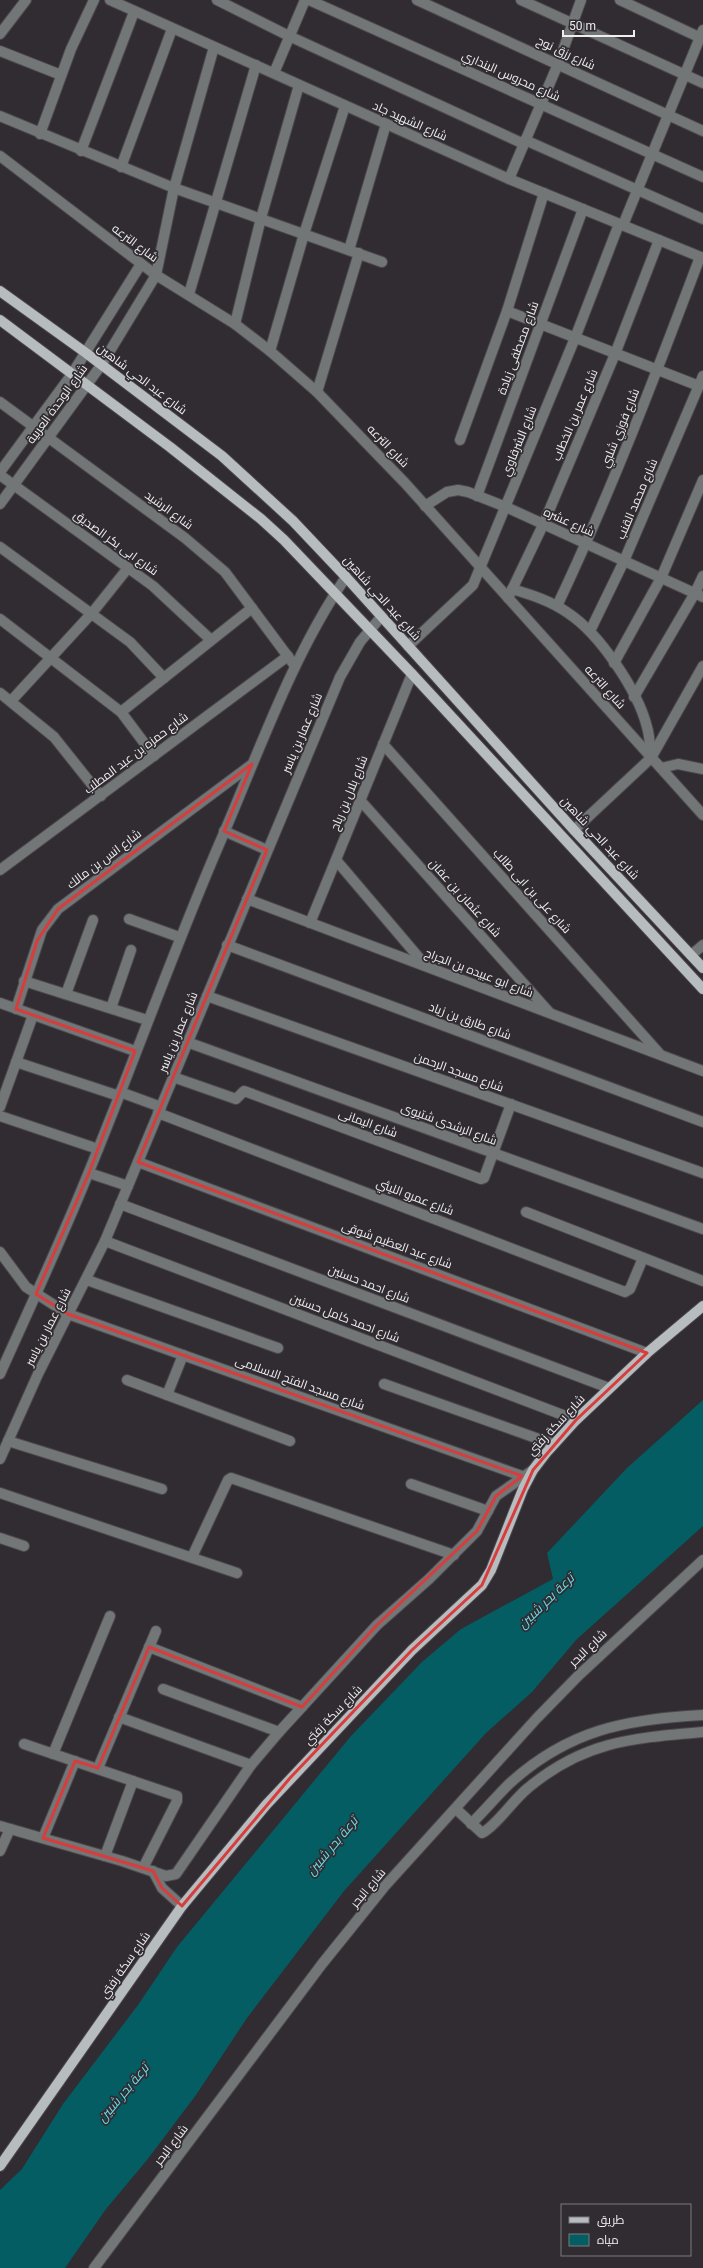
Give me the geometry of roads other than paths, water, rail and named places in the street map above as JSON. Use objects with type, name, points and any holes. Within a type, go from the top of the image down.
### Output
[{"type":"main road","name":"شارع عبد الحي شاهين","points":[[0,291],[102,364],[222,456],[293,521],[346,576],[381,617],[574,830],[703,968]]},
{"type":"main road","points":[[0,320],[87,384],[261,519],[305,560],[703,989]]},
{"type":"main road","name":"شارع سكة زفتي","points":[[0,2166],[182,1906],[290,1778],[412,1650],[482,1585],[491,1570],[533,1470],[553,1444],[647,1352],[703,1306]]},
{"type":"street","points":[[0,34],[26,0]]},
{"type":"street","points":[[40,134],[61,75],[94,0]]},
{"type":"street","name":"شارع الشهيد جاد","points":[[110,0],[509,180],[702,257]]},
{"type":"street","points":[[218,0],[289,36],[524,142],[703,219]]},
{"type":"street","points":[[274,73],[305,0]]},
{"type":"street","name":"شارع محروس البنداري","points":[[309,0],[703,177]]},
{"type":"street","name":"شارع رزق نوح","points":[[417,0],[703,130]]},
{"type":"street","points":[[521,0],[703,83]]},
{"type":"street","points":[[509,180],[558,64],[581,0]]},
{"type":"street","points":[[620,0],[702,35]]},
{"type":"street","points":[[82,151],[134,12]]},
{"type":"street","points":[[121,167],[172,29]]},
{"type":"street","name":"شارع الشرقاوي","points":[[408,646],[462,597],[473,585],[621,224],[638,190],[702,35]]},
{"type":"street","name":"شارع الوحدة العربية","points":[[0,504],[102,364],[156,276],[174,188],[214,47]]},
{"type":"street","points":[[0,51],[61,75]]},
{"type":"street","points":[[189,294],[256,65]]},
{"type":"street","points":[[235,324],[262,218],[299,85]]},
{"type":"street","points":[[270,351],[304,234],[345,106]]},
{"type":"street","points":[[0,116],[40,134],[174,188],[262,218],[382,262]]},
{"type":"street","points":[[317,392],[386,124]]},
{"type":"street","name":"شارع الترعه","points":[[0,156],[156,276],[189,294],[235,324],[270,351],[317,392],[405,483],[480,569],[510,594],[651,758],[703,815]]},
{"type":"street","points":[[460,440],[507,311],[544,193]]},
{"type":"street","name":"شارع مصطفى زيادة","points":[[477,496],[583,209]]},
{"type":"street","name":"شارع عمر بن الخطاب","points":[[510,594],[543,525],[615,354],[659,240]]},
{"type":"street","name":"شارع فوزي شلبي","points":[[557,606],[586,544],[658,370],[702,257]]},
{"type":"street","name":"شارع الوحدة العربية","points":[[0,472],[72,374],[141,264]]},
{"type":"street","points":[[507,311],[699,386]]},
{"type":"street","name":"شارع محمد القنب","points":[[590,631],[698,400],[699,386],[703,376]]},
{"type":"street","name":"شارع الرشيد","points":[[0,402],[201,550],[225,572],[295,666]]},
{"type":"street","name":"شارع ابى بكر الصديق","points":[[0,475],[173,602],[211,640]]},
{"type":"street","points":[[614,663],[661,578],[703,480]]},
{"type":"street","name":"شارع عشره","points":[[425,506],[447,492],[458,490],[477,496],[506,507],[699,595]]},
{"type":"street","points":[[0,547],[130,642],[164,678]]},
{"type":"street","points":[[11,701],[92,613],[128,568]]},
{"type":"street","name":"شارع عمار بن ياسر","points":[[0,1374],[89,1172],[179,937],[252,764],[295,666],[335,592],[346,576]]},
{"type":"street","points":[[634,697],[699,595],[703,576]]},
{"type":"street","points":[[510,594],[557,606],[590,631],[614,663],[634,697],[647,727],[651,758]]},
{"type":"street","points":[[121,712],[252,608]]},
{"type":"street","name":"شارع عمار بن ياسر","points":[[0,1459],[68,1314],[87,1280],[128,1186],[227,945],[340,677],[356,648],[381,617]]},
{"type":"street","points":[[0,619],[121,712],[154,756]]},
{"type":"street","name":"شارع حمزه بن عبد المطلب","points":[[0,870],[288,656]]},
{"type":"street","points":[[574,830],[651,758],[703,666]]},
{"type":"street","name":"شارع بلال بن رباح","points":[[310,923],[412,674]]},
{"type":"street","points":[[0,692],[54,737],[101,796]]},
{"type":"street","name":"شارع على بن ابى طالب","points":[[383,744],[661,1055]]},
{"type":"street","name":"شارع انس بن مالك","points":[[16,1009],[42,930],[58,909],[252,764]]},
{"type":"street","points":[[660,768],[678,764],[702,768]]},
{"type":"street","name":"شارع عثمان بن عفان","points":[[360,800],[550,1013]]},
{"type":"street","points":[[224,831],[267,850]]},
{"type":"street","points":[[336,860],[428,967]]},
{"type":"street","name":"شارع ابو عبيده بن الجراح","points":[[247,899],[703,1071]]},
{"type":"street","points":[[129,919],[179,937]]},
{"type":"street","points":[[66,994],[93,920]]},
{"type":"street","name":"شارع طارق بن زياد","points":[[227,945],[703,1122]]},
{"type":"street","points":[[691,956],[703,945]]},
{"type":"street","points":[[111,1008],[131,950]]},
{"type":"street","points":[[24,981],[147,1020]]},
{"type":"street","name":"شارع مسجد الرحمن","points":[[207,996],[703,1173]]},
{"type":"street","points":[[0,1003],[136,1051]]},
{"type":"street","points":[[0,1107],[33,1015]]},
{"type":"street","name":"شارع الرشدى شتيوى","points":[[187,1042],[703,1229]]},
{"type":"street","points":[[16,1062],[119,1094],[160,1110]]},
{"type":"street","name":"شارع اليمانى","points":[[173,1077],[236,1099],[244,1091],[481,1179],[484,1178],[510,1104]]},
{"type":"street","name":"شارع عمرو الليثي","points":[[160,1110],[625,1292],[630,1289],[643,1258]]},
{"type":"street","points":[[0,1116],[98,1149]]},
{"type":"street","name":"شارع عبد العظيم شوقى","points":[[138,1162],[647,1352]]},
{"type":"street","points":[[89,1172],[128,1186]]},
{"type":"street","name":"شارع احمد حسنين","points":[[120,1204],[609,1388]]},
{"type":"street","points":[[526,1212],[703,1282]]},
{"type":"street","name":"شارع احمد كامل حسنين","points":[[104,1241],[576,1420]]},
{"type":"street","name":"شارع مسجد الفتح الاسلامى","points":[[0,1252],[26,1287],[68,1314],[522,1476]]},
{"type":"street","points":[[87,1280],[278,1348]]},
{"type":"street","points":[[167,1395],[182,1355]]},
{"type":"street","points":[[128,1380],[290,1441]]},
{"type":"street","points":[[384,1384],[553,1444]]},
{"type":"street","points":[[8,1441],[162,1489]]},
{"type":"street","points":[[0,1826],[105,1856],[166,1876],[176,1874],[251,1764],[279,1732],[377,1625],[454,1555],[477,1531],[496,1496],[522,1476],[533,1470]]},
{"type":"street","points":[[192,1557],[228,1480],[231,1478],[454,1555]]},
{"type":"street","points":[[411,1484],[488,1511]]},
{"type":"street","points":[[0,1493],[237,1572]]},
{"type":"street","points":[[0,1538],[24,1546]]},
{"type":"street","name":"شارع البحر","points":[[94,2268],[322,1964],[384,1887],[579,1675],[703,1560]]},
{"type":"street","points":[[53,1754],[110,1616]]},
{"type":"street","points":[[98,1768],[156,1631]]},
{"type":"street","points":[[149,1647],[302,1707]]},
{"type":"street","points":[[163,1689],[279,1732]]},
{"type":"street","points":[[471,1824],[523,1773],[568,1743],[588,1733],[612,1726],[703,1715]]},
{"type":"street","points":[[119,1717],[251,1764]]},
{"type":"street","points":[[456,1809],[480,1832],[485,1832],[517,1798],[541,1777],[567,1760],[586,1751],[633,1739],[703,1732]]},
{"type":"street","points":[[24,1744],[175,1795],[177,1798],[143,1868]]},
{"type":"street","points":[[43,1838],[75,1761]]},
{"type":"street","points":[[105,1856],[133,1781]]},
{"type":"street","points":[[0,1851],[10,1829]]},
{"type":"street","points":[[153,1871],[162,1888],[182,1906]]},
{"type":"water","name":"ترعة بحر شبين","points":[[703,1400],[703,1526],[576,1640],[532,1692],[486,1733],[344,1891],[247,2018],[196,2095],[147,2160],[106,2209],[65,2268],[0,2268],[0,2190],[22,2169],[63,2104],[138,2005],[177,1947],[351,1736],[422,1662],[461,1629],[553,1579],[547,1553],[627,1468]]}]
